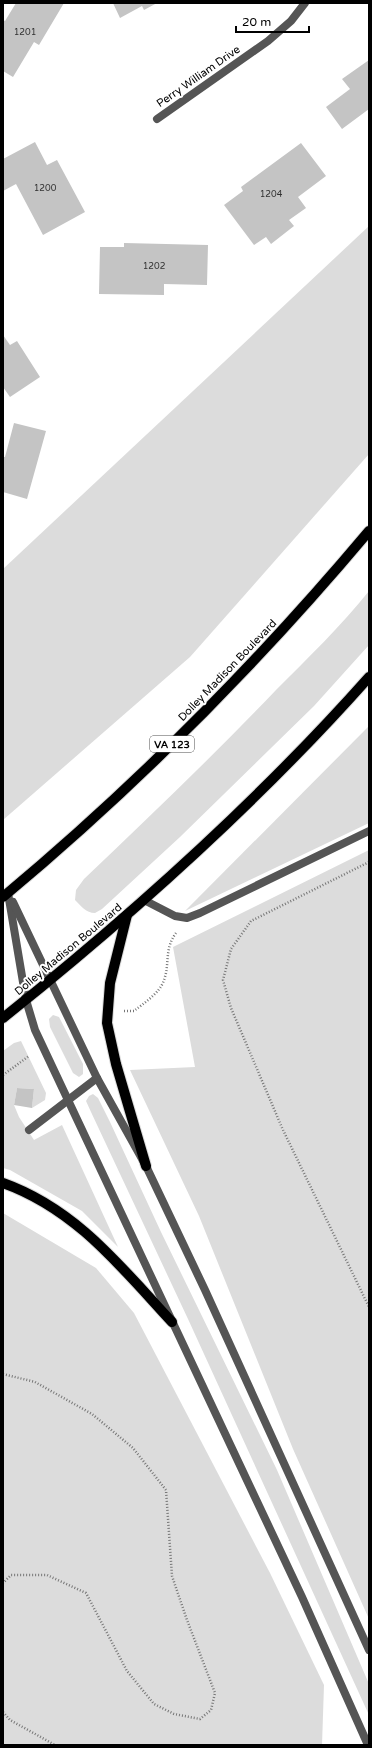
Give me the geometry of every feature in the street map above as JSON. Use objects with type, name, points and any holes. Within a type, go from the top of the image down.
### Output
[{"type":"main road","name":"Dolley Madison Boulevard","points":[[5,895],[120,795],[207,710],[290,622],[369,531]]},
{"type":"main road","name":"Dolley Madison Boulevard","points":[[3,1018],[127,916],[274,777],[369,677]]},
{"type":"main road","points":[[127,916],[111,976],[107,1023],[112,1050],[146,1166]]},
{"type":"main road","points":[[3,1183],[45,1202],[73,1221],[100,1244],[172,1322]]},
{"type":"street","name":"Perry William Drive","points":[[157,119],[268,41],[291,21],[305,3]]},
{"type":"street","points":[[144,900],[175,916],[187,918],[369,830]]},
{"type":"street","points":[[5,895],[50,980],[97,1078],[146,1166],[205,1290],[369,1650]]},
{"type":"street","points":[[5,895],[26,1000],[36,1030],[302,1597],[368,1745]]},
{"type":"street","points":[[29,1130],[97,1078]]},
{"type":"path","points":[[369,862],[251,921],[231,949],[223,980],[230,1008],[283,1130],[369,1307]]},
{"type":"path","points":[[3,1374],[35,1382],[92,1414],[132,1448],[166,1490],[172,1576],[215,1693],[211,1710],[200,1719],[174,1714],[154,1704],[127,1671],[86,1593],[48,1575],[11,1575],[3,1583]]},
{"type":"path","points":[[3,1712],[10,1720],[55,1745]]},
{"type":"shaded area","points":[[369,226],[369,454],[190,657],[3,820],[3,569]]},
{"type":"shaded area","points":[[369,591],[369,645],[314,706],[180,837],[102,909],[92,913],[82,907],[75,900],[76,890],[84,879],[229,738],[324,642]]},
{"type":"shaded area","points":[[369,726],[369,823],[185,911]]},
{"type":"shaded area","points":[[369,850],[369,1619],[293,1449],[199,1216],[130,1070],[195,1067],[173,947]]},
{"type":"shaded area","points":[[53,1015],[59,1017],[83,1064],[83,1074],[79,1077],[73,1073],[50,1027],[49,1019]]},
{"type":"shaded area","points":[[21,1041],[46,1093],[45,1100],[32,1108],[34,1089],[17,1088],[14,1105],[19,1117],[34,1140],[62,1125],[118,1247],[82,1211],[10,1170],[3,1168],[3,1051],[14,1043]]},
{"type":"shaded area","points":[[93,1094],[98,1098],[110,1122],[161,1232],[277,1470],[369,1684],[369,1715],[188,1319],[86,1101],[89,1096]]},
{"type":"shaded area","points":[[3,1213],[96,1268],[134,1313],[270,1573],[324,1685],[322,1745],[3,1745]]},
{"type":"building","points":[[16,3],[64,3],[39,45],[34,42],[13,77],[3,71],[3,20],[5,21]]},
{"type":"building","points":[[113,3],[157,3],[144,10],[142,6],[120,18]]},
{"type":"building","points":[[369,60],[369,109],[342,129],[326,107],[350,89],[342,79]]},
{"type":"building","points":[[35,142],[47,165],[57,160],[85,212],[43,235],[16,184],[3,191],[3,159]]},
{"type":"building","points":[[301,143],[326,176],[298,197],[306,208],[289,220],[294,226],[271,244],[266,237],[254,245],[224,205],[243,191],[241,187]]},
{"type":"building","points":[[124,243],[208,245],[207,285],[164,284],[164,295],[99,294],[100,247],[124,247]]},
{"type":"building","points":[[3,335],[10,345],[17,341],[40,377],[10,397],[3,387]]},
{"type":"building","points":[[14,423],[46,431],[27,499],[3,492],[3,457],[5,457]]},
{"type":"building","points":[[17,1088],[34,1089],[32,1108],[14,1105]]}]
